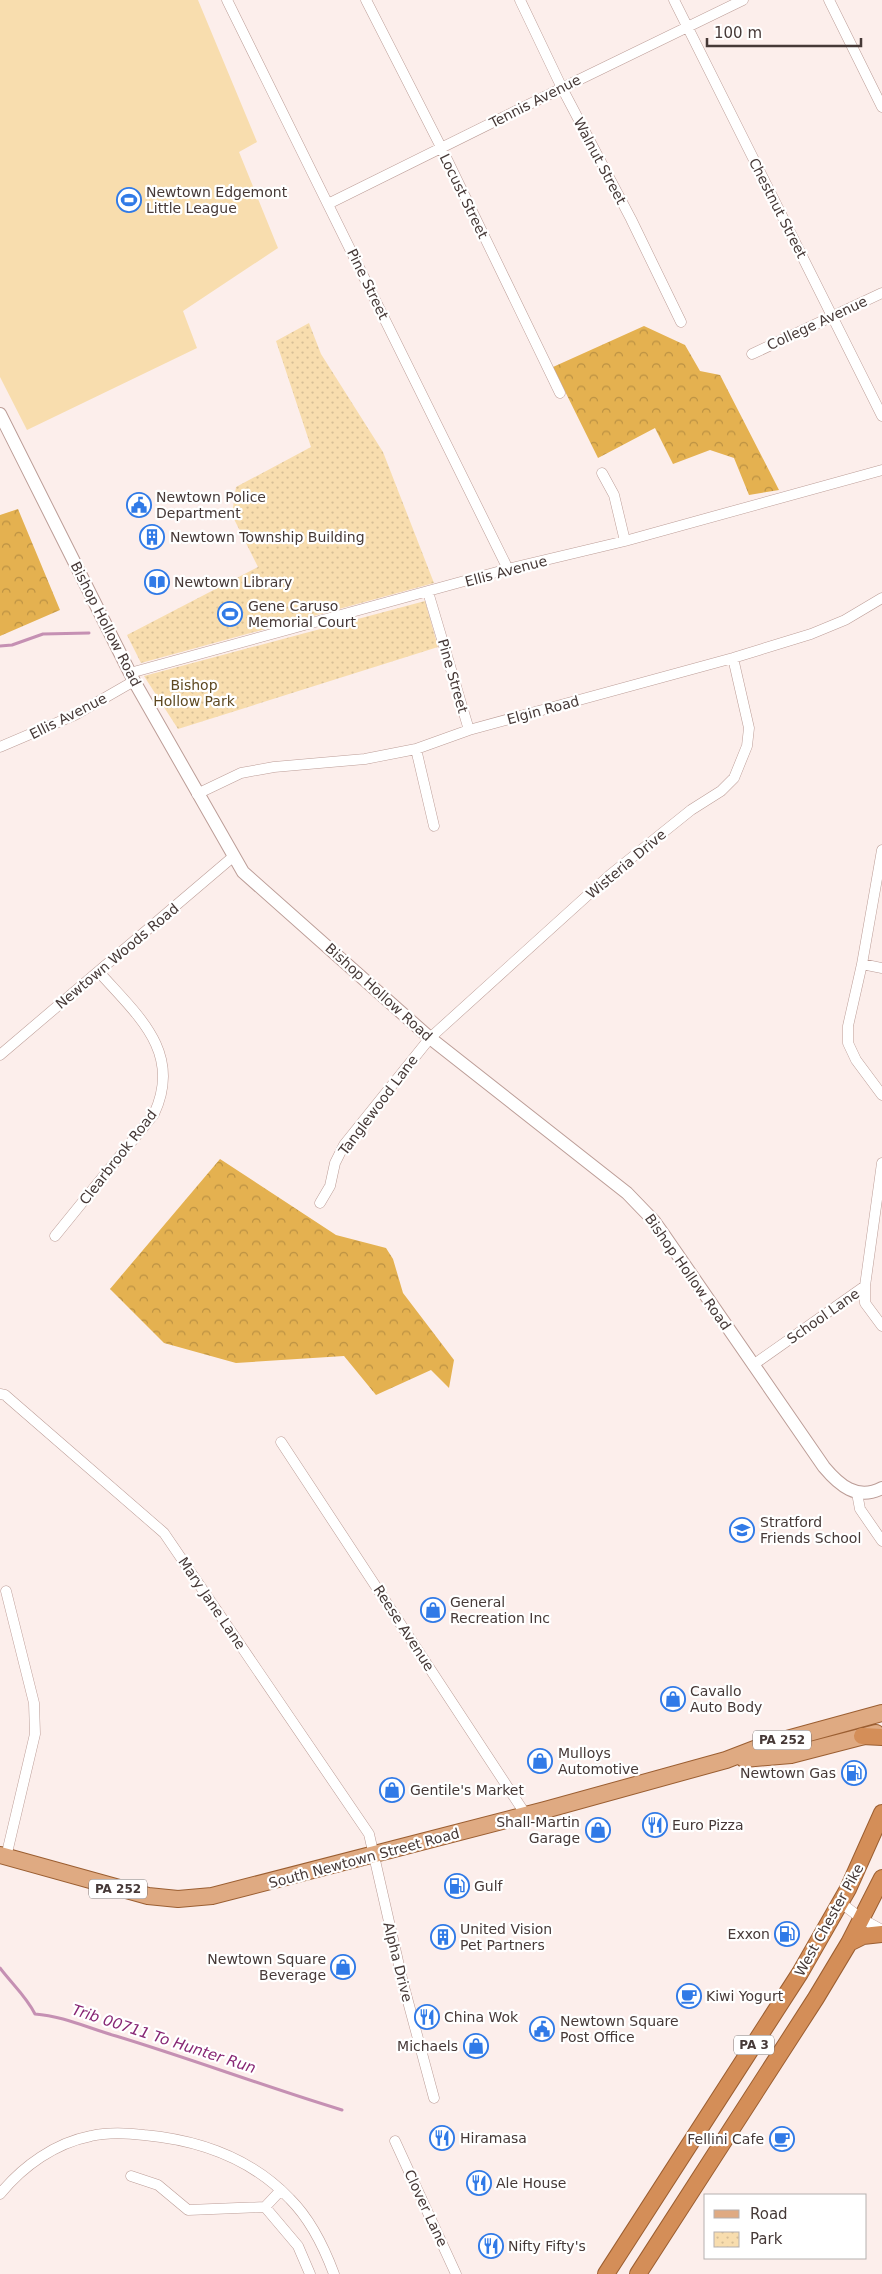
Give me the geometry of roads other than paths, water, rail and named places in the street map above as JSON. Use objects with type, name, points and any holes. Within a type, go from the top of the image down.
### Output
[{"type":"highway","points":[[862,1736],[882,1737]]},
{"type":"highway","name":"West Chester Pike","points":[[606,2274],[784,2000],[841,1903],[882,1813]]},
{"type":"highway","name":"West Chester Pike","points":[[638,2274],[809,2009],[849,1943],[882,1878]]},
{"type":"highway","points":[[849,1943],[863,1936],[882,1934]]},
{"type":"main road","name":"PA 252","points":[[726,1760],[765,1745],[882,1713]]},
{"type":"main road","name":"PA 252","points":[[726,1760],[791,1755],[882,1731]]},
{"type":"main road","name":"South Newtown Street Road","points":[[3,1856],[132,1892],[164,1898],[190,1899],[240,1890],[726,1760]]},
{"type":"street","name":"Pine Street","points":[[227,0],[508,569]]},
{"type":"street","name":"Locust Street","points":[[366,0],[442,149],[560,393]]},
{"type":"street","name":"Walnut Street","points":[[520,0],[562,88],[681,322]]},
{"type":"street","name":"Chestnut Street","points":[[674,0],[882,416]]},
{"type":"street","name":"Tennis Avenue","points":[[328,204],[743,0]]},
{"type":"street","points":[[829,0],[882,107]]},
{"type":"street","name":"College Avenue","points":[[752,354],[882,293]]},
{"type":"street","name":"Bishop Hollow Road","points":[[0,414],[132,677],[243,872],[430,1038],[613,1181],[642,1208],[664,1235],[824,1467],[839,1484],[857,1493]]},
{"type":"street","name":"Ellis Avenue","points":[[0,747],[75,715],[132,677],[508,569],[625,541],[882,470]]},
{"type":"street","points":[[602,473],[614,495],[625,541]]},
{"type":"street","name":"Pine Street","points":[[428,592],[469,730]]},
{"type":"street","name":"Elgin Road","points":[[197,794],[241,773],[274,767],[365,759],[416,749],[469,730],[733,658],[811,634],[845,620],[882,598]]},
{"type":"street","name":"Wisteria Drive","points":[[430,1038],[610,875],[691,810],[721,791],[734,778],[747,746],[749,728],[733,658]]},
{"type":"street","points":[[416,749],[434,826]]},
{"type":"street","points":[[882,850],[862,964],[848,1026],[848,1043],[856,1060],[882,1095]]},
{"type":"street","name":"Newtown Woods Road","points":[[0,1055],[100,972],[234,856]]},
{"type":"street","points":[[862,964],[882,968]]},
{"type":"street","name":"Clearbrook Road","points":[[55,1236],[154,1114],[161,1097],[163,1071],[158,1044],[148,1028],[100,972]]},
{"type":"street","name":"Tanglewood Lane","points":[[320,1203],[330,1186],[335,1163],[344,1145],[430,1038]]},
{"type":"street","name":"School Lane","points":[[753,1365],[865,1286],[882,1163]]},
{"type":"street","points":[[865,1286],[865,1303],[882,1326]]},
{"type":"street","name":"Mary Jane Lane","points":[[0,1394],[5,1395],[164,1533],[368,1834],[373,1855]]},
{"type":"street","name":"Reese Avenue","points":[[281,1442],[526,1815]]},
{"type":"street","points":[[882,1488],[876,1492],[857,1493],[860,1509],[882,1541]]},
{"type":"street","points":[[3,1856],[35,1734],[34,1703],[6,1591]]},
{"type":"street","name":"Alpha Drive","points":[[373,1855],[403,1983],[434,2098]]},
{"type":"street","points":[[841,1903],[862,1919],[882,1930]]},
{"type":"street","points":[[0,2194],[28,2166],[57,2148],[92,2136],[124,2133],[178,2139],[210,2148],[246,2164],[281,2190],[314,2230],[334,2274]]},
{"type":"street","name":"Clover Lane","points":[[395,2141],[456,2274]]},
{"type":"street","points":[[131,2176],[158,2185],[188,2210],[265,2207],[281,2190]]},
{"type":"street","points":[[265,2207],[298,2246],[310,2274]]},
{"type":"waterway","points":[[0,646],[12,645],[43,634],[89,633]]},
{"type":"waterway","name":"Trib 00711 To Hunter Run","points":[[0,1968],[35,2014],[56,2017],[76,2023],[342,2110]]},
{"type":"place","name":"Newtown Edgemont Little League","points":[[129,200]]},
{"type":"place","name":"Newtown Police Department","points":[[139,505]]},
{"type":"place","name":"Newtown Township Building","points":[[152,537]]},
{"type":"place","name":"Newtown Library","points":[[157,582]]},
{"type":"place","name":"Gene Caruso Memorial Court","points":[[230,614]]},
{"type":"place","name":"Stratford Friends School","points":[[742,1530]]},
{"type":"place","name":"General Recreation Inc","points":[[433,1610]]},
{"type":"place","name":"Cavallo Auto Body","points":[[673,1699]]},
{"type":"place","name":"Mulloys Automotive","points":[[540,1761]]},
{"type":"place","name":"Newtown Gas","points":[[854,1773]]},
{"type":"place","name":"Gentile's Market","points":[[392,1790]]},
{"type":"place","name":"Euro Pizza","points":[[655,1825]]},
{"type":"place","name":"Shall-Martin Garage","points":[[598,1830]]},
{"type":"place","name":"Gulf","points":[[457,1886]]},
{"type":"place","name":"Exxon","points":[[787,1934]]},
{"type":"place","name":"United Vision Pet Partners","points":[[443,1937]]},
{"type":"place","name":"Newtown Square Beverage","points":[[343,1967]]},
{"type":"place","name":"Kiwi Yogurt","points":[[689,1996]]},
{"type":"place","name":"China Wok","points":[[427,2017]]},
{"type":"place","name":"Newtown Square Post Office","points":[[542,2029]]},
{"type":"place","name":"Michaels","points":[[476,2046]]},
{"type":"place","name":"Hiramasa","points":[[442,2138]]},
{"type":"place","name":"Fellini Cafe","points":[[782,2139]]},
{"type":"place","name":"Ale House","points":[[479,2183]]},
{"type":"place","name":"Nifty Fifty's","points":[[491,2246]]},
{"type":"park label","name":"Bishop Hollow Park","points":[[194,694]]}]
